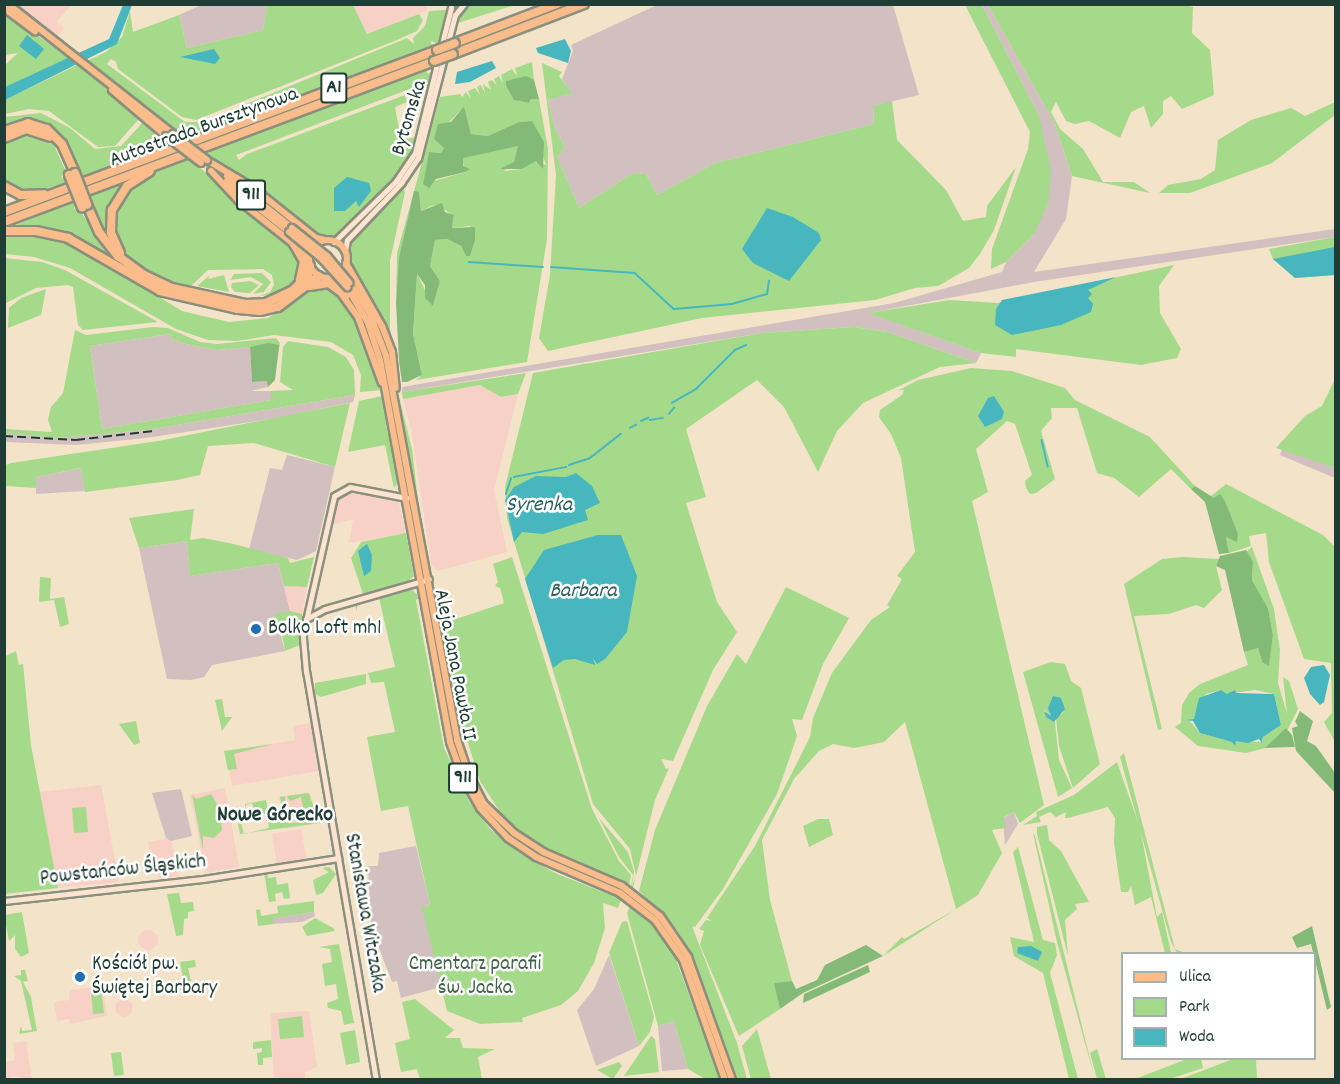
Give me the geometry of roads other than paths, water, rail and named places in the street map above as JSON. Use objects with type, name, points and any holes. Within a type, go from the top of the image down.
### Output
[{"type":"highway","name":"Autostrada Bursztynowa","points":[[4,212],[557,4]]},
{"type":"highway","name":"Autostrada Bursztynowa","points":[[4,222],[584,4]]},
{"type":"highway","points":[[4,131],[28,123],[47,129],[62,144],[84,206],[103,238],[128,268],[175,296],[246,310],[278,307],[319,276]]},
{"type":"highway","points":[[4,138],[22,129],[42,132],[59,148],[72,174]]},
{"type":"highway","points":[[128,268],[113,238],[111,221],[114,204],[130,183],[173,159]]},
{"type":"highway","points":[[4,186],[25,196],[66,190]]},
{"type":"highway","points":[[4,231],[36,231],[68,238],[156,282],[180,290],[250,304],[276,300],[303,282],[310,266]]},
{"type":"highway","points":[[276,300],[303,274],[304,259],[294,244]]},
{"type":"highway","points":[[303,289],[325,282],[346,296]]},
{"type":"main road","name":"911","points":[[8,4],[56,44]]},
{"type":"main road","name":"911","points":[[4,8],[66,51],[291,230]]},
{"type":"main road","name":"911","points":[[206,162],[212,171],[327,256],[367,308],[382,342],[418,519]]},
{"type":"main road","points":[[206,162],[252,187],[316,238],[334,242],[345,251],[346,263],[375,311],[392,352],[401,428]]},
{"type":"main road","points":[[212,171],[238,200],[309,256]]},
{"type":"main road","points":[[326,240],[314,247],[309,256],[310,266],[319,276],[330,278],[340,273],[346,263]]},
{"type":"main road","points":[[330,278],[346,296],[366,336],[387,400]]},
{"type":"main road","name":"911","points":[[348,285],[376,343],[406,498]]},
{"type":"main road","name":"Aleja Jana Pawła II","points":[[406,498],[450,742],[480,808],[507,838],[536,857],[621,889]]},
{"type":"main road","name":"Aleja Jana Pawła II","points":[[418,519],[457,740],[469,774],[484,804],[498,820],[543,852],[621,889],[643,904],[676,936],[688,957],[732,1080]]},
{"type":"main road","name":"Aleja Jana Pawła II","points":[[643,904],[683,960],[725,1080]]},
{"type":"street","points":[[450,6],[462,6]]},
{"type":"street","name":"Bytomska","points":[[334,242],[396,181],[415,153],[450,6]]},
{"type":"street","name":"Bytomska","points":[[345,251],[347,240],[401,183],[418,158],[455,15],[462,6]]},
{"type":"street","points":[[389,494],[399,488],[400,466]]},
{"type":"street","name":"Stanisława Witczaka","points":[[376,1080],[304,660],[304,623],[334,496],[342,489],[406,498]]},
{"type":"street","points":[[406,498],[418,519]]},
{"type":"street","points":[[304,623],[311,615],[325,609],[429,579]]},
{"type":"street","points":[[410,584],[424,594]]},
{"type":"street","points":[[308,600],[314,608],[325,609]]},
{"type":"street","name":"Powstańców Śląskich","points":[[4,901],[244,873],[338,858]]},
{"type":"water","points":[[123,5],[132,5],[117,44],[5,100],[5,87],[109,39]]},
{"type":"water","points":[[27,35],[44,49],[36,59],[19,46]]},
{"type":"water","points":[[565,39],[571,51],[568,63],[538,53],[536,48]]},
{"type":"water","points":[[214,49],[220,58],[215,64],[180,57]]},
{"type":"water","points":[[492,61],[496,68],[470,82],[455,84],[457,72]]},
{"type":"water","points":[[347,177],[369,183],[371,191],[359,207],[356,201],[345,211],[334,211],[334,188]]},
{"type":"water","points":[[767,208],[793,217],[819,233],[821,240],[789,281],[753,263],[742,249]]},
{"type":"water","points":[[1335,247],[1335,275],[1295,278],[1273,259]]},
{"type":"water","points":[[1116,277],[1088,290],[1092,294],[1088,298],[1093,304],[1091,312],[1061,325],[1012,335],[995,325],[996,309],[1002,300]]},
{"type":"water","points":[[994,396],[1004,412],[1002,419],[985,427],[978,416],[988,398]]},
{"type":"water","name":"Syrenka","points":[[576,473],[592,486],[600,503],[585,510],[588,520],[543,534],[522,532],[514,542],[505,500],[514,487],[536,476],[566,477]]},
{"type":"water","name":"Barbara","points":[[598,535],[621,535],[637,576],[627,632],[605,659],[597,664],[593,658],[595,665],[575,659],[564,660],[553,668],[525,579],[544,550]]},
{"type":"water","points":[[367,544],[372,555],[371,571],[364,576],[358,551]]},
{"type":"water","points":[[1324,665],[1330,675],[1324,702],[1320,705],[1310,694],[1304,678],[1311,667]]},
{"type":"water","points":[[1221,690],[1227,694],[1235,690],[1236,693],[1274,694],[1281,725],[1263,737],[1262,743],[1259,739],[1248,743],[1236,741],[1235,746],[1232,742],[1200,733],[1193,721],[1186,720],[1194,719],[1199,698]]},
{"type":"water","points":[[1053,696],[1061,698],[1065,709],[1054,722],[1046,717],[1044,711],[1051,716],[1048,708]]},
{"type":"water","points":[[1031,946],[1042,952],[1038,961],[1017,953],[1018,947]]},
{"type":"waterway","points":[[469,262],[543,267]]},
{"type":"waterway","points":[[551,267],[635,273],[674,309],[732,304],[767,294],[769,281]]},
{"type":"waterway","points":[[672,403],[696,389],[735,350],[746,345]]},
{"type":"waterway","points":[[669,414],[674,408]]},
{"type":"waterway","points":[[641,421],[648,418]]},
{"type":"waterway","points":[[650,420],[663,418]]},
{"type":"waterway","points":[[630,428],[636,425]]},
{"type":"waterway","points":[[569,465],[590,458],[621,434]]},
{"type":"waterway","points":[[1042,440],[1048,466]]},
{"type":"waterway","points":[[514,477],[566,467]]},
{"type":"waterway","points":[[506,494],[511,479]]},
{"type":"railway","points":[[4,436],[76,440],[153,431]]},
{"type":"place","name":"Bolko Loft mh1","points":[[256,629]]},
{"type":"place","name":"Kościół pw. Świętej Barbary","points":[[80,977]]},
{"type":"district","name":"Nowe Górecko","points":[[275,816]]},
{"type":"park label","name":"Cmentarz parafii św. Jacka","points":[[475,977]]}]
